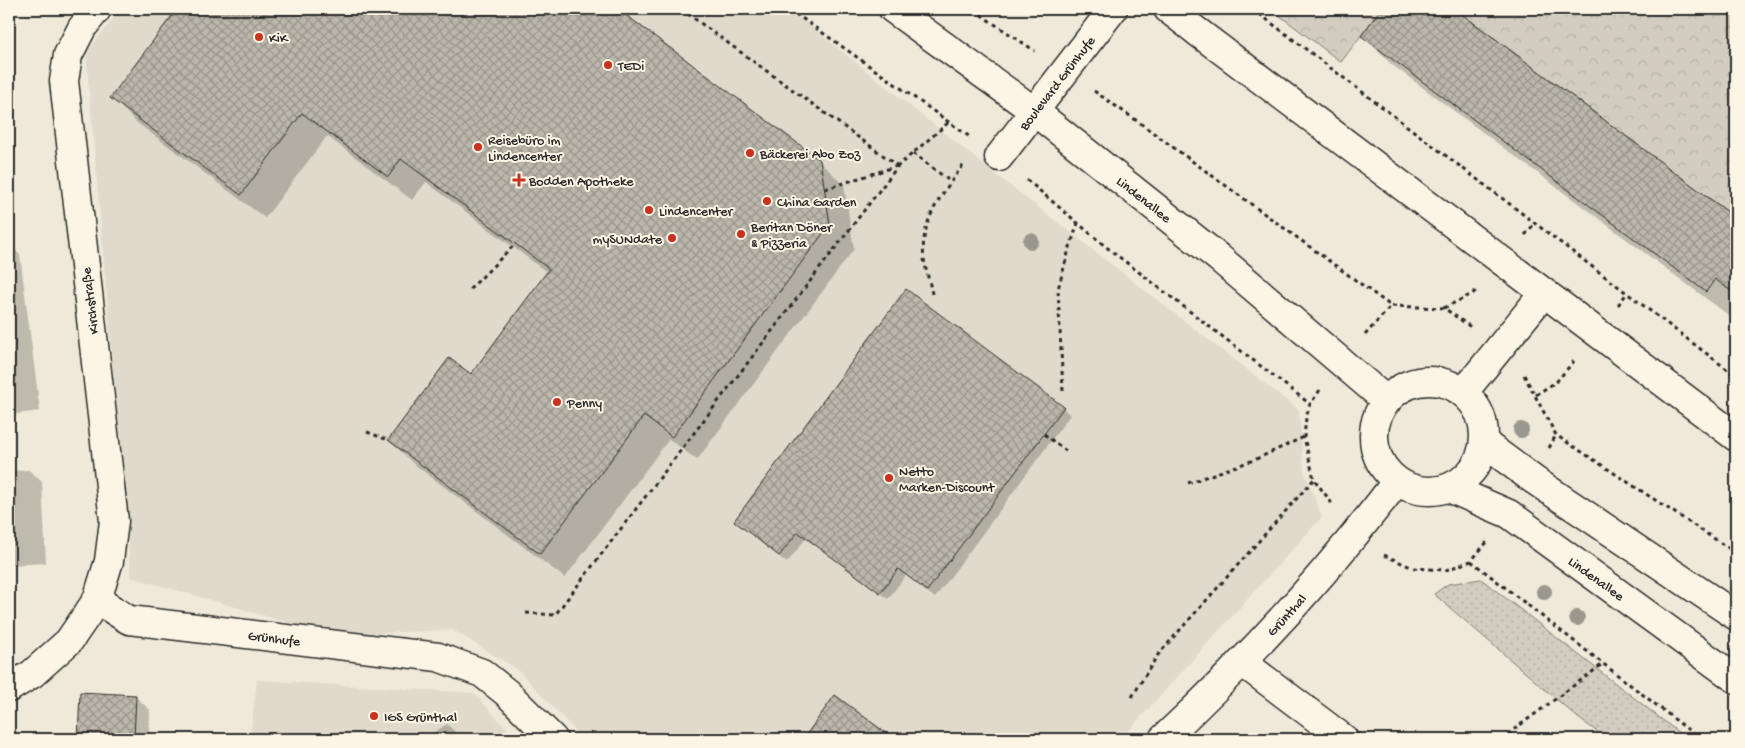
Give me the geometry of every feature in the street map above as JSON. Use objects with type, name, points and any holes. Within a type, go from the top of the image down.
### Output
[{"type":"street","name":"Kirchstraße","points":[[97,9],[82,28],[68,55],[64,81],[114,521],[109,561],[97,600]]},
{"type":"street","name":"Lindenallee","points":[[893,9],[1034,111],[1219,258],[1387,401]]},
{"type":"street","name":"Boulevard Grünhufe","points":[[989,150],[1034,111],[1113,9]]},
{"type":"street","points":[[1168,9],[1736,437]]},
{"type":"street","points":[[1463,393],[1544,293]]},
{"type":"street","points":[[1432,381],[1448,384],[1463,393],[1476,407],[1484,424],[1484,443],[1481,458],[1473,471],[1462,481],[1449,488],[1436,491],[1422,491],[1397,481],[1386,471],[1378,458],[1375,443],[1375,428],[1379,414],[1387,401],[1400,390],[1415,383],[1432,381]]},
{"type":"street","points":[[1484,443],[1534,480],[1736,616]]},
{"type":"street","name":"Grünthal","points":[[1163,739],[1242,662],[1359,532],[1397,481]]},
{"type":"street","name":"Lindenallee","points":[[1449,488],[1509,514],[1736,680]]},
{"type":"street","points":[[9,688],[32,674],[70,641],[97,600]]},
{"type":"street","name":"Grünhufe","points":[[97,600],[129,620],[438,657],[482,673],[507,693],[553,739]]},
{"type":"street","points":[[1242,662],[1344,739]]},
{"type":"path","points":[[681,9],[898,166]]},
{"type":"path","points":[[789,9],[989,150],[1105,246],[1310,404]]},
{"type":"path","points":[[975,9],[984,17]]},
{"type":"path","points":[[1253,9],[1736,376]]},
{"type":"path","points":[[1134,118],[1391,306],[1444,308],[1472,294],[1479,288]]},
{"type":"path","points":[[526,613],[554,615],[898,166],[949,122]]},
{"type":"path","points":[[932,294],[924,258],[926,225],[935,205],[951,182],[989,150]]},
{"type":"path","points":[[913,153],[951,182]]},
{"type":"path","points":[[825,189],[898,166]]},
{"type":"path","points":[[1063,391],[1058,289],[1078,223]]},
{"type":"path","points":[[470,289],[515,244]]},
{"type":"path","points":[[1391,306],[1342,362],[1310,404],[1304,437],[1314,478],[1330,502],[1359,532],[1386,556],[1413,568],[1446,570],[1471,561],[1509,514]]},
{"type":"path","points":[[1444,308],[1500,348],[1522,370],[1556,435],[1736,553]]},
{"type":"path","points":[[367,432],[388,440]]},
{"type":"path","points":[[1044,434],[1066,451]]},
{"type":"path","points":[[1534,480],[1556,435]]},
{"type":"path","points":[[1188,484],[1254,460],[1304,437]]},
{"type":"path","points":[[1132,697],[1157,656],[1314,478]]},
{"type":"path","points":[[1471,561],[1700,739]]},
{"type":"path","points":[[1501,739],[1603,664]]},
{"type":"shaded area","points":[[121,9],[789,9],[999,177],[1299,410],[1304,471],[1322,517],[1121,739],[583,739],[517,669],[453,630],[331,635],[131,577],[86,53]]},
{"type":"shaded area","name":"IGS Grünthal","points":[[257,680],[474,693],[516,739],[250,739]]},
{"type":"green space","points":[[1271,9],[1381,9],[1341,62]]},
{"type":"green space","points":[[1455,9],[1736,9],[1736,218]]},
{"type":"green space","points":[[1481,579],[1687,739],[1607,739],[1577,717],[1434,594],[1448,584]]},
{"type":"building","name":"Lindencenter","points":[[177,9],[618,9],[820,160],[830,224],[672,437],[644,416],[540,554],[388,440],[449,358],[471,374],[549,269],[401,159],[388,177],[302,113],[241,195],[110,98]]},
{"type":"building","points":[[1381,9],[1455,9],[1736,218],[1736,295],[1715,279],[1706,292],[1361,36]]},
{"type":"building","name":"Netto Marken-Discount","points":[[906,289],[1064,407],[927,591],[898,569],[880,593],[798,532],[779,556],[734,521]]},
{"type":"building","points":[[80,692],[136,695],[134,739],[78,739]]},
{"type":"building","points":[[835,695],[894,739],[803,739]]},
{"type":"place","name":"KiK","points":[[259,37]]},
{"type":"place","name":"TEDi","points":[[608,65]]},
{"type":"place","name":"Reisebüro im Lindencenter","points":[[478,147]]},
{"type":"place","name":"Bäckerei Abo Zoz","points":[[750,153]]},
{"type":"place","name":"Bodden Apotheke","points":[[519,180]]},
{"type":"place","name":"China Garden","points":[[767,201]]},
{"type":"place","name":"Lindencenter","points":[[649,210]]},
{"type":"place","name":"Beritan Döner & Pizzeria","points":[[741,234]]},
{"type":"place","name":"mySUNdate","points":[[672,238]]},
{"type":"place","name":"Penny","points":[[557,402]]},
{"type":"place","name":"Netto Marken-Discount","points":[[889,478]]},
{"type":"place","name":"IGS Grünthal","points":[[374,716]]}]
